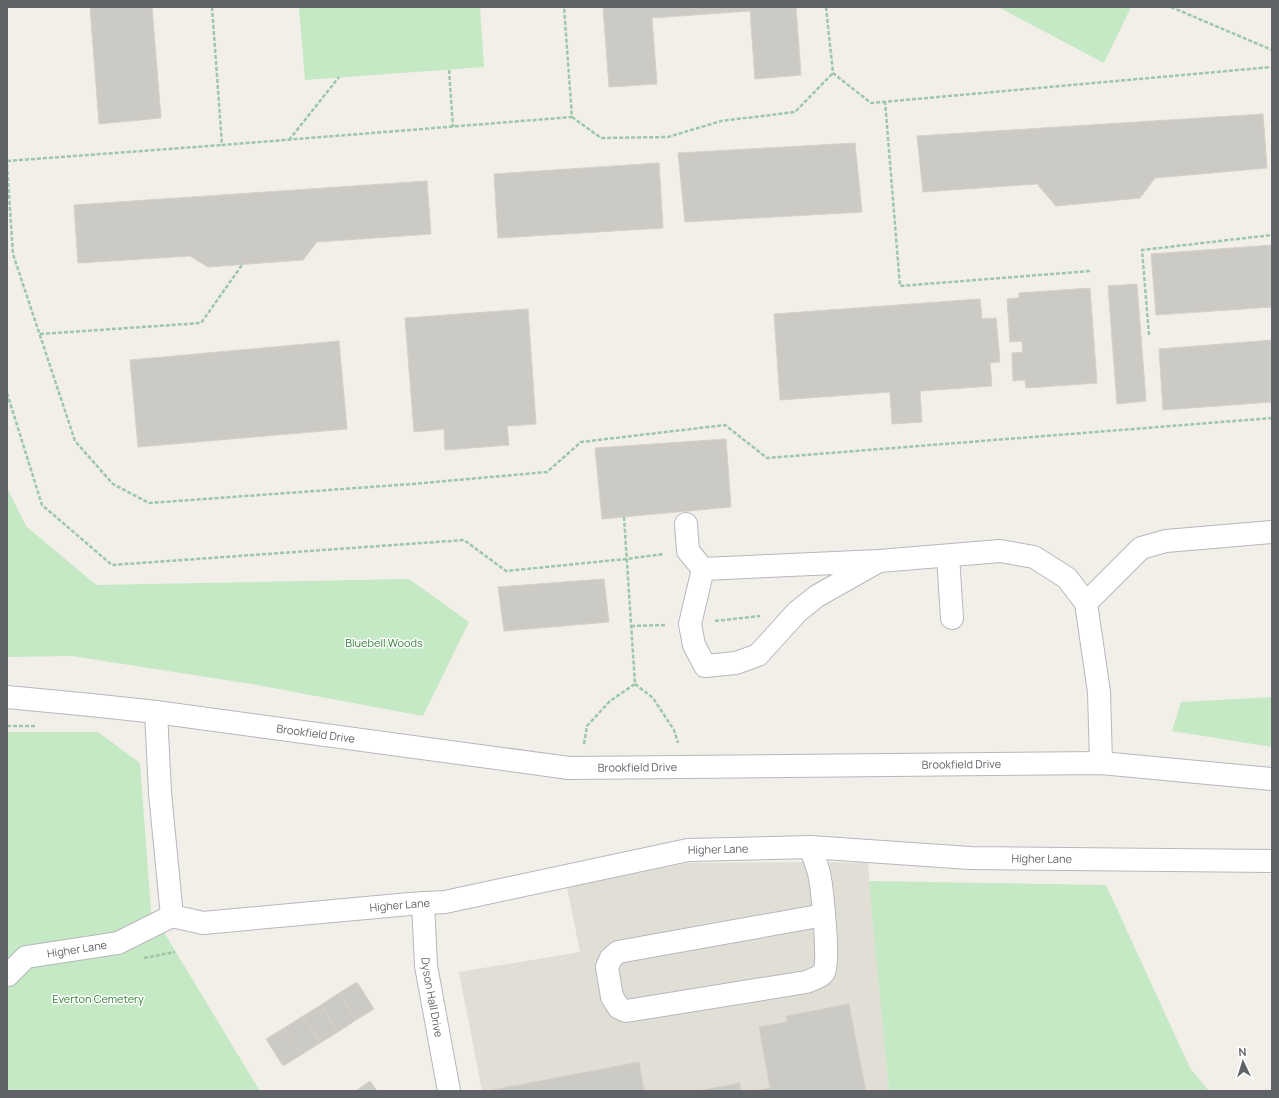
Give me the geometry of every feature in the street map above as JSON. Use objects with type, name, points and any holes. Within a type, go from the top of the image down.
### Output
[{"type":"street","points":[[686,524],[688,551],[703,569]]},
{"type":"street","points":[[1086,603],[1141,548],[1166,541],[1272,532]]},
{"type":"street","points":[[703,569],[879,561],[1000,551],[1034,557],[1066,578],[1086,603],[1099,692],[1101,763]]},
{"type":"street","points":[[948,556],[952,618]]},
{"type":"street","points":[[703,569],[690,624],[694,645],[705,666],[736,663],[758,655],[797,612],[817,596],[879,561]]},
{"type":"street","name":"Brookfield Drive","points":[[7,697],[156,712],[561,767],[1101,763],[1272,779]]},
{"type":"street","points":[[156,712],[160,793],[172,916]]},
{"type":"street","points":[[810,847],[819,872],[824,915],[827,962],[824,972],[818,977],[806,982],[626,1011],[619,1008],[612,997],[607,966],[611,958],[618,952],[824,915]]},
{"type":"street","name":"Higher Lane","points":[[8,975],[26,957],[118,943],[172,916],[203,923],[445,902],[483,895],[598,868],[688,850],[810,847],[970,858],[1272,861]]},
{"type":"street","name":"Dyson Hall Drive","points":[[423,903],[426,966],[449,1091]]},
{"type":"path","points":[[212,7],[222,145]]},
{"type":"path","points":[[564,7],[572,117]]},
{"type":"path","points":[[826,7],[833,72],[870,103],[1272,67]]},
{"type":"path","points":[[1171,7],[1272,50]]},
{"type":"path","points":[[449,70],[453,127]]},
{"type":"path","points":[[7,161],[572,117],[601,138],[668,137],[721,121],[795,112],[833,72]]},
{"type":"path","points":[[288,140],[339,78]]},
{"type":"path","points":[[885,101],[900,286],[1090,271]]},
{"type":"path","points":[[7,165],[13,254],[75,441],[113,484],[149,503],[412,484],[547,472],[581,442],[725,425],[767,458],[1272,418]]},
{"type":"path","points":[[1149,334],[1142,250],[1272,235]]},
{"type":"path","points":[[40,334],[201,323],[242,264]]},
{"type":"path","points":[[7,393],[42,505],[112,565],[464,540],[506,571],[626,560],[688,551]]},
{"type":"path","points":[[624,517],[635,684],[653,698],[674,730],[685,766]]},
{"type":"path","points":[[579,768],[587,726],[610,701],[635,684]]},
{"type":"shaded area","points":[[687,863],[868,863],[889,1091],[482,1091],[459,972],[580,952],[567,887]]},
{"type":"green space","points":[[299,7],[480,7],[484,67],[305,80]]},
{"type":"green space","points":[[998,7],[1131,7],[1104,63]]},
{"type":"green space","name":"Bluebell Woods","points":[[7,488],[26,526],[96,585],[409,579],[469,622],[423,716],[257,685],[72,656],[7,657]]},
{"type":"green space","points":[[1272,697],[1272,747],[1172,731],[1181,702]]},
{"type":"green space","name":"Everton Cemetery","points":[[7,732],[98,732],[140,763],[151,911],[260,1091],[7,1091]]},
{"type":"green space","points":[[869,881],[1106,885],[1190,1068],[1209,1091],[889,1091]]},
{"type":"building","points":[[90,7],[152,7],[161,118],[99,124]]},
{"type":"building","points":[[603,7],[796,7],[801,75],[755,79],[750,11],[652,18],[657,84],[609,87]]},
{"type":"building","points":[[1263,114],[1267,168],[1155,178],[1140,198],[1056,206],[1037,184],[923,192],[917,136]]},
{"type":"building","points":[[855,143],[862,212],[685,222],[678,153]]},
{"type":"building","points":[[659,163],[663,228],[498,238],[494,174]]},
{"type":"building","points":[[427,181],[431,234],[317,242],[303,260],[208,267],[190,256],[78,263],[74,205]]},
{"type":"building","points":[[1272,245],[1272,307],[1156,315],[1151,254]]},
{"type":"building","points":[[1137,284],[1146,401],[1117,404],[1108,286]]},
{"type":"building","points":[[1090,288],[1097,383],[1026,388],[1025,380],[1013,381],[1012,353],[1023,352],[1022,341],[1010,342],[1007,299],[1019,298],[1019,293]]},
{"type":"building","points":[[980,299],[982,319],[996,318],[1000,362],[990,363],[992,386],[920,391],[922,422],[892,424],[890,392],[780,400],[774,314]]},
{"type":"building","points":[[528,309],[536,424],[507,426],[509,445],[445,450],[444,429],[414,432],[405,318]]},
{"type":"building","points":[[1272,340],[1272,402],[1163,410],[1159,349]]},
{"type":"building","points":[[339,341],[347,429],[138,447],[130,360]]},
{"type":"building","points":[[726,439],[731,507],[602,519],[595,448]]},
{"type":"building","points":[[604,579],[609,622],[504,631],[498,587]]},
{"type":"building","points":[[357,982],[374,1009],[356,1020],[339,993]]},
{"type":"building","points":[[339,993],[356,1020],[338,1032],[321,1005]]},
{"type":"building","points":[[849,1004],[866,1091],[753,1091],[770,1088],[759,1027],[787,1022],[786,1016]]},
{"type":"building","points":[[321,1005],[338,1032],[320,1043],[303,1016]]},
{"type":"building","points":[[303,1016],[320,1043],[301,1055],[284,1028]]},
{"type":"building","points":[[284,1028],[301,1055],[283,1066],[266,1039]]},
{"type":"building","points":[[639,1062],[644,1091],[492,1091],[492,1090]]},
{"type":"building","points":[[370,1081],[377,1091],[356,1091]]},
{"type":"building","points":[[740,1083],[741,1091],[698,1091]]}]
